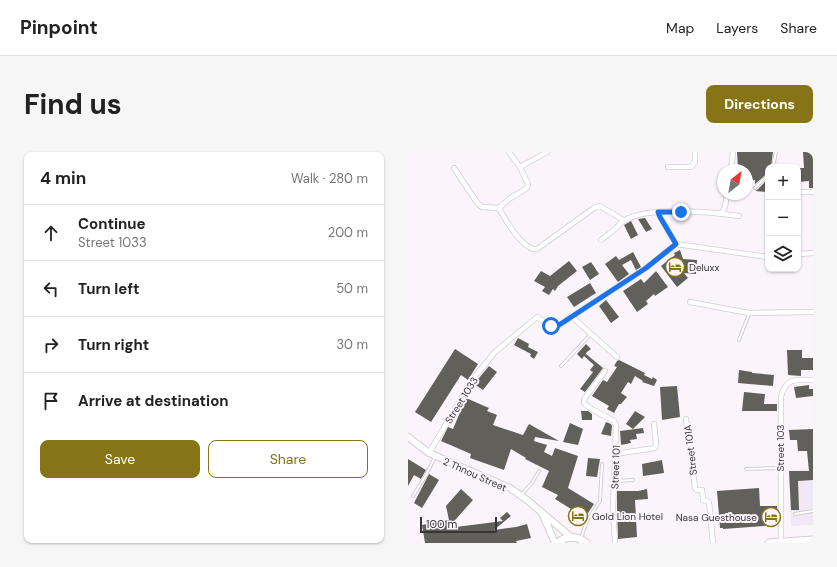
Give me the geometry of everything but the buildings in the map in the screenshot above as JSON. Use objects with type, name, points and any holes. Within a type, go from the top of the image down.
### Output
[{"type":"main road","name":"2 Thnou Street","points":[[408,437],[429,453],[510,488],[521,495],[571,537]]},
{"type":"main road","name":"2 Thnou Street","points":[[542,512],[556,543]]},
{"type":"main road","points":[[556,543],[565,538],[571,537],[583,541]]},
{"type":"main road","points":[[768,543],[804,542],[813,540]]},
{"type":"street","points":[[454,168],[478,204],[482,207],[499,208],[509,199],[527,188],[528,184],[528,180],[509,152]]},
{"type":"street","points":[[520,167],[547,152]]},
{"type":"street","points":[[668,167],[691,167],[695,162],[695,152]]},
{"type":"street","points":[[732,164],[733,152]]},
{"type":"street","points":[[802,192],[813,192]]},
{"type":"street","points":[[721,214],[725,207],[726,200]]},
{"type":"street","points":[[499,208],[506,221],[524,244],[533,249],[537,249],[594,208],[600,206],[623,220]]},
{"type":"street","points":[[658,212],[676,244],[765,257]]},
{"type":"street","points":[[601,240],[618,227],[623,220],[635,216],[658,212],[739,216]]},
{"type":"street","name":"Street 1033","points":[[429,453],[472,380],[496,352],[537,317],[554,328],[646,268],[676,244]]},
{"type":"street","points":[[801,254],[813,253]]},
{"type":"street","points":[[690,302],[749,313],[813,312]]},
{"type":"street","points":[[571,316],[590,335],[617,357]]},
{"type":"street","name":"Street 101","points":[[605,371],[585,398],[585,404],[615,422],[616,425],[613,509],[616,543]]},
{"type":"street","name":"Street 103","points":[[781,542],[781,396],[784,387],[788,382],[794,380],[813,380]]},
{"type":"street","name":"Street 101A","points":[[686,418],[695,488],[697,490],[702,490],[704,500],[709,502],[713,543]]},
{"type":"street","points":[[615,454],[654,448],[656,443],[654,424]]},
{"type":"lane","points":[[774,164],[776,152]]},
{"type":"lane","points":[[755,188],[765,178]]},
{"type":"lane","points":[[739,340],[749,313]]},
{"type":"lane","points":[[561,366],[590,335]]},
{"type":"lane","points":[[413,496],[436,456]]},
{"type":"lane","points":[[583,541],[587,521],[600,501],[602,464]]},
{"type":"lane","points":[[746,468],[780,468]]},
{"type":"lane","points":[[521,495],[540,471]]},
{"type":"lane","points":[[614,482],[633,480]]},
{"type":"lane","points":[[795,514],[813,511]]},
{"type":"shaded area","points":[[813,469],[813,525],[791,526],[789,471]]},
{"type":"place","name":"Deluxx","points":[[675,267]]},
{"type":"place","name":"Gold Lion Hotel","points":[[578,516]]},
{"type":"place","name":"Nasa Guesthouse","points":[[771,517]]},
{"type":"route","points":[[551,326],[554,328],[556,327],[627,279],[646,268],[676,244],[658,212],[681,212]]}]
